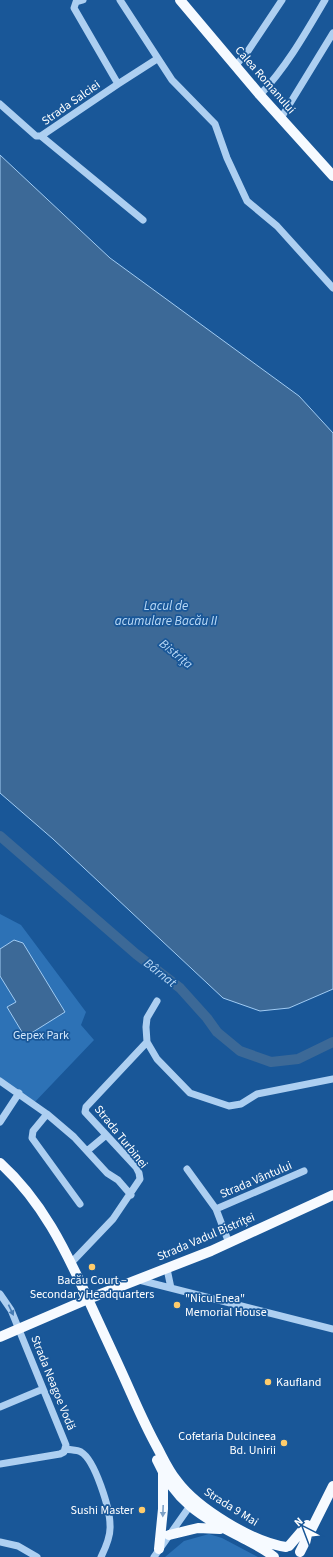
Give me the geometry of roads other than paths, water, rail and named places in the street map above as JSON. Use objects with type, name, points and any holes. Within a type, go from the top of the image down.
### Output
[{"type":"main road","name":"Calea Romanului","points":[[180,0],[260,95],[333,176]]},
{"type":"main road","name":"Strada 9 Mai","points":[[0,1163],[19,1182],[40,1207],[71,1263],[149,1434],[175,1479],[192,1503],[206,1509],[258,1539],[274,1546],[296,1547],[302,1555]]},
{"type":"main road","name":"Strada Vadul Bistriței","points":[[0,1337],[88,1299],[167,1269],[229,1243],[333,1195]]},
{"type":"main road","name":"Strada 9 Mai","points":[[149,1434],[152,1449],[171,1486],[225,1529],[274,1557]]},
{"type":"main road","points":[[157,1553],[163,1509],[163,1473]]},
{"type":"main road","points":[[302,1555],[324,1503],[333,1486]]},
{"type":"main road","points":[[279,1557],[280,1552],[298,1538],[324,1503]]},
{"type":"main road","points":[[169,1535],[198,1528],[225,1529]]},
{"type":"street","name":"Strada Salciei","points":[[83,0],[76,2],[74,8],[118,84]]},
{"type":"street","points":[[120,0],[157,59],[177,85],[215,124],[227,158],[247,201],[276,226],[333,288]]},
{"type":"street","points":[[236,66],[251,48],[282,0]]},
{"type":"street","points":[[260,95],[293,56],[325,0]]},
{"type":"street","points":[[281,118],[333,33]]},
{"type":"street","name":"Strada Salciei","points":[[0,104],[36,136],[41,136],[157,59]]},
{"type":"street","points":[[41,136],[143,220]]},
{"type":"street","points":[[157,1000],[147,1018],[147,1042],[157,1058],[190,1093],[211,1101],[229,1106],[235,1106],[257,1094],[333,1078]]},
{"type":"street","name":"Strada Turbinei","points":[[71,1263],[113,1219],[131,1195],[140,1179],[140,1173],[86,1115],[85,1112],[86,1107],[147,1042]]},
{"type":"street","points":[[0,1081],[47,1114],[74,1137],[107,1173],[118,1180],[131,1195]]},
{"type":"street","points":[[0,1122],[19,1093]]},
{"type":"street","points":[[47,1114],[33,1131],[32,1138],[80,1204]]},
{"type":"street","points":[[87,1151],[105,1136]]},
{"type":"street","name":"Strada Vântului","points":[[187,1169],[216,1209],[229,1243]]},
{"type":"street","name":"Strada Vântului","points":[[216,1209],[304,1171]]},
{"type":"street","points":[[167,1269],[171,1288]]},
{"type":"street","points":[[139,1280],[333,1330]]},
{"type":"street","name":"Strada Neagoe Vodă","points":[[0,1294],[11,1310],[65,1440],[66,1449],[60,1454],[0,1464]]},
{"type":"street","points":[[0,1407],[43,1389]]},
{"type":"street","points":[[66,1449],[78,1451],[86,1456],[92,1466],[104,1496],[110,1525],[108,1541],[101,1557]]},
{"type":"street","points":[[157,1553],[192,1503]]},
{"type":"street","points":[[0,1542],[18,1546],[37,1557]]},
{"type":"water","name":"Lacul de acumulare Bacău II","points":[[0,155],[110,258],[299,396],[333,433],[333,989],[289,1008],[260,1011],[223,998],[53,839],[0,793]]},
{"type":"water","points":[[14,940],[23,943],[65,1012],[25,1037],[7,1007],[16,1002],[0,976],[0,949]]},
{"type":"waterway","name":"Bârnat","points":[[0,836],[136,954],[180,988],[207,1018],[217,1032],[240,1051],[271,1062],[298,1059],[333,1042]]},
{"type":"place","name":"Bacău Court – Secondary Headquarters","points":[[92,1267]]},
{"type":"place","name":"\"Nicu Enea\" Memorial House","points":[[177,1305]]},
{"type":"place","name":"Kaufland","points":[[268,1382]]},
{"type":"place","name":"Cofetaria Dulcineea Bd. Unirii","points":[[284,1443]]},
{"type":"place","name":"Sushi Master","points":[[142,1510]]},
{"type":"water label","name":"Bistrița","points":[[176,654]]},
{"type":"park label","name":"Gepex Park","points":[[41,1035]]}]
